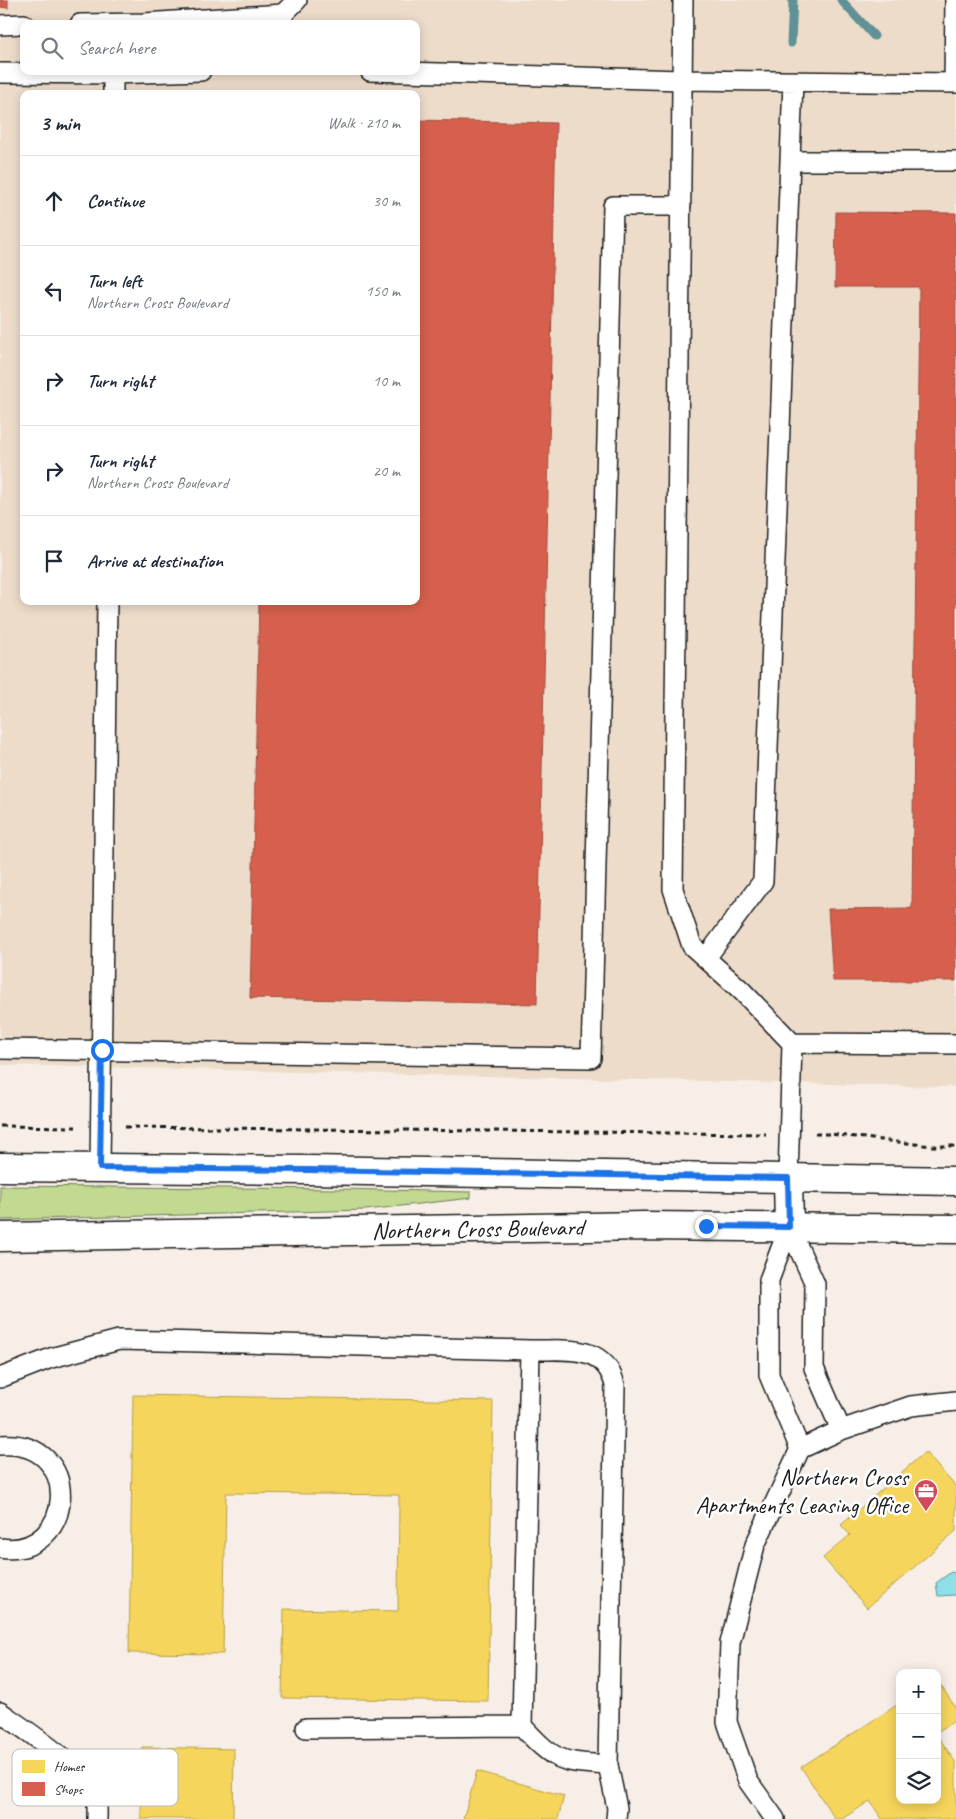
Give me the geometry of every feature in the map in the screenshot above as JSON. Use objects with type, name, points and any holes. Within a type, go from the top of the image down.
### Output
[{"type":"street","points":[[0,1167],[319,1170],[956,1181]]},
{"type":"street","points":[[788,1178],[789,1227]]},
{"type":"street","name":"Northern Cross Boulevard","points":[[0,1237],[646,1226],[956,1230]]},
{"type":"lane","points":[[248,20],[283,19],[297,0]]},
{"type":"lane","points":[[683,0],[674,889],[692,946],[740,990],[792,1043],[791,1134],[788,1178]]},
{"type":"lane","points":[[420,72],[682,80],[955,83],[955,0]]},
{"type":"lane","points":[[0,24],[20,24]]},
{"type":"lane","points":[[0,73],[20,73]]},
{"type":"lane","points":[[113,75],[113,90]]},
{"type":"lane","points":[[706,958],[763,880],[793,81]]},
{"type":"lane","points":[[790,161],[956,160]]},
{"type":"lane","points":[[0,1049],[591,1058],[613,206],[681,206]]},
{"type":"lane","points":[[100,1168],[107,605]]},
{"type":"lane","points":[[792,1043],[956,1044]]},
{"type":"lane","points":[[789,1227],[815,1284],[814,1368],[841,1430]]},
{"type":"lane","points":[[789,1227],[769,1280],[769,1374],[800,1449]]},
{"type":"lane","points":[[0,1378],[51,1358],[119,1340],[575,1351],[600,1358],[608,1366],[615,1385],[608,1764],[618,1808],[616,1819]]},
{"type":"lane","points":[[530,1350],[522,1726],[541,1746],[555,1757],[573,1763],[608,1764]]},
{"type":"lane","points":[[775,1819],[748,1781],[726,1722],[730,1643],[754,1545],[800,1449],[841,1430],[912,1406],[956,1401]]},
{"type":"lane","points":[[0,1445],[13,1444],[30,1448],[46,1458],[56,1472],[61,1490],[60,1508],[54,1524],[42,1537],[26,1546],[9,1549],[0,1548]]},
{"type":"lane","points":[[0,1712],[48,1749]]},
{"type":"lane","points":[[306,1728],[522,1726]]},
{"type":"lane","points":[[96,1806],[97,1819]]},
{"type":"path","points":[[0,1126],[830,1134],[932,1146],[956,1146]]},
{"type":"shaded area","points":[[0,0],[956,0],[956,1087],[0,1065]]},
{"type":"green space","points":[[0,1186],[471,1192],[471,1198],[366,1210],[0,1220]]},
{"type":"water","points":[[951,1572],[956,1573],[956,1595],[938,1596],[936,1583]]},
{"type":"building: Homes","points":[[133,1395],[493,1401],[488,1701],[282,1698],[284,1609],[398,1611],[399,1495],[226,1493],[223,1654],[129,1653]]},
{"type":"building: Homes","points":[[925,1452],[956,1487],[956,1531],[867,1608],[823,1558],[850,1535],[841,1525]]},
{"type":"building: Homes","points":[[941,1686],[956,1708],[956,1720],[941,1729]]},
{"type":"building: Homes","points":[[896,1706],[896,1804],[941,1804],[941,1741],[956,1763],[956,1819],[882,1819],[870,1801],[842,1819],[835,1819],[801,1767]]},
{"type":"building: Homes","points":[[142,1747],[234,1749],[233,1819],[141,1819],[141,1806],[178,1806],[178,1749],[142,1749]]},
{"type":"building: Homes","points":[[477,1771],[564,1796],[558,1819],[463,1819]]},
{"type":"building: Shops","points":[[0,0],[8,0],[8,8],[0,7]]},
{"type":"building: Shops","points":[[420,120],[556,123],[537,1004],[250,998],[259,605],[420,605]]},
{"type":"building: Shops","points":[[836,212],[956,213],[956,981],[833,981],[828,909],[912,908],[919,287],[835,287]]},
{"type":"waterway","points":[[791,43],[793,0]]},
{"type":"waterway","points":[[841,0],[874,36]]},
{"type":"place","name":"Northern Cross Apartments Leasing Office","points":[[926,1512]]},
{"type":"route","points":[[102,1050],[100,1168],[788,1178],[789,1227],[706,1226]]}]
